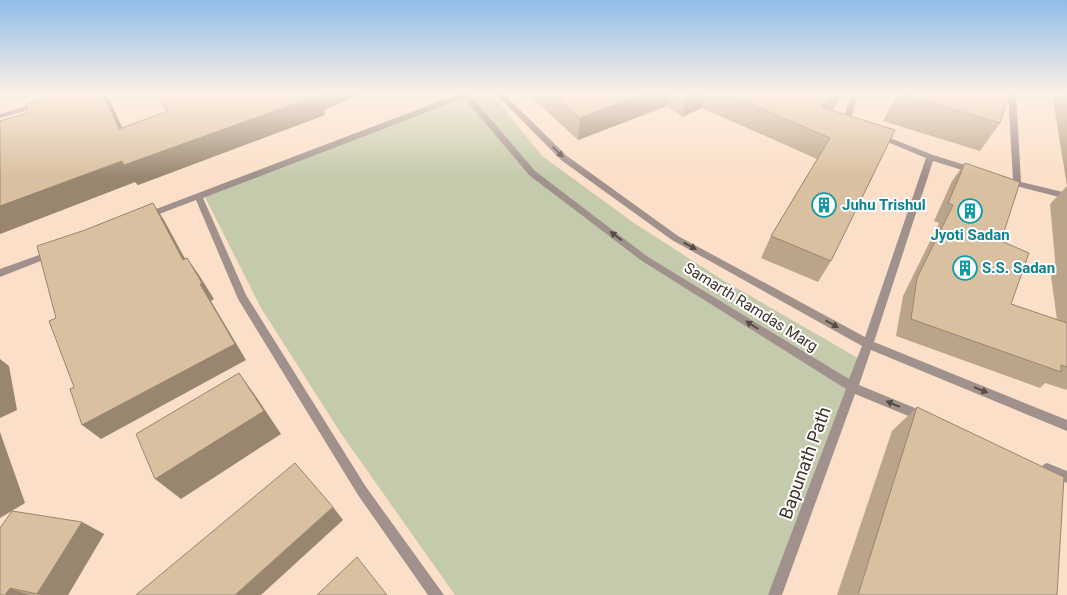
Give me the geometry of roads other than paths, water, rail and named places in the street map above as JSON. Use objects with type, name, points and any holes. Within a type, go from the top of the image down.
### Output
[{"type":"street","points":[[135,220],[396,121]]},
{"type":"street","name":"Samarth Ramdas Marg","points":[[488,121],[532,173],[645,259],[852,387],[933,421]]},
{"type":"street","name":"Samarth Ramdas Marg","points":[[526,121],[564,158],[675,238],[868,344],[1067,426]]},
{"type":"street","points":[[838,121],[853,127]]},
{"type":"street","points":[[1014,121],[1017,184]]},
{"type":"street","points":[[870,134],[930,157],[982,173]]},
{"type":"street","name":"Bapunath Path","points":[[775,595],[868,344],[930,157]]},
{"type":"street","points":[[1000,178],[1067,196]]},
{"type":"street","points":[[198,196],[242,296],[362,491],[437,595]]},
{"type":"street","points":[[0,273],[63,249]]},
{"type":"street","points":[[1040,466],[1067,477]]},
{"type":"place","name":"Juhu Trishul","points":[[824,205]]},
{"type":"place","name":"Jyoti Sadan","points":[[970,211]]},
{"type":"place","name":"S.S. Sadan","points":[[965,268]]}]
